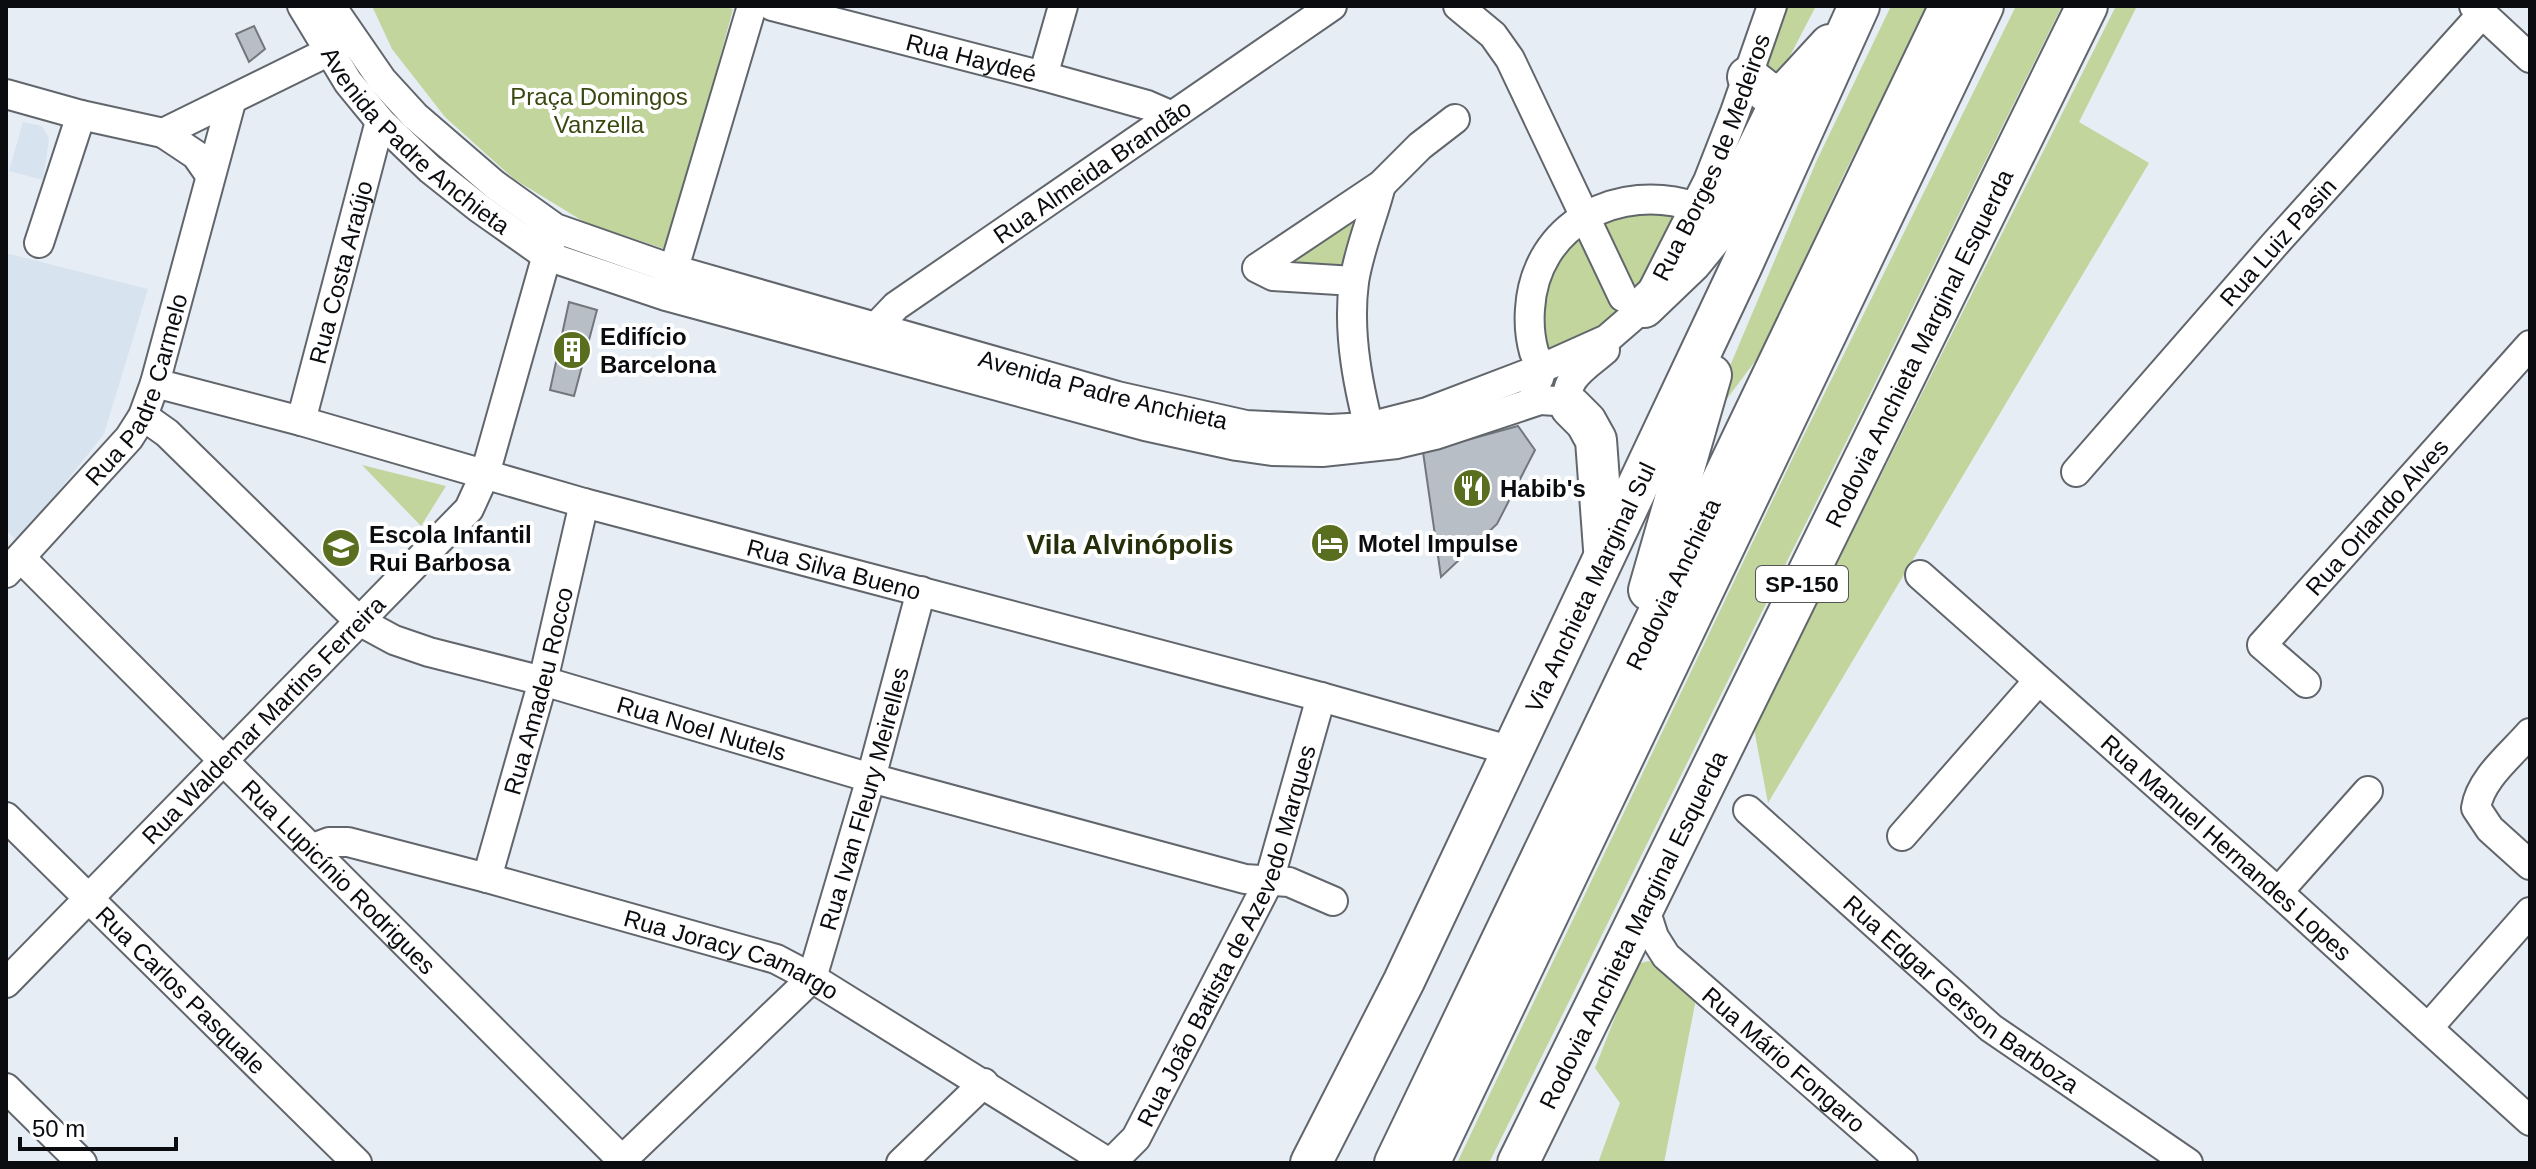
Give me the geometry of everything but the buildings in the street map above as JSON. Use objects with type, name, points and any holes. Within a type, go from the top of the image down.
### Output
[{"type":"highway","name":"Rodovia Anchieta","points":[[1395,1163],[1950,6]]},
{"type":"highway","name":"Rodovia Anchieta","points":[[1429,1163],[1983,6]]},
{"type":"highway","name":"Rodovia Anchieta Marginal Esquerda","points":[[1518,1163],[1532,1144],[1618,959],[2087,6]]},
{"type":"highway","points":[[1628,312],[1692,261],[1718,229],[1784,95],[1855,16]]},
{"type":"highway","name":"Via Anchieta Marginal Sul","points":[[1311,1163],[1404,981],[1741,267],[1855,16]]},
{"type":"highway","points":[[1748,77],[1767,92],[1784,95]]},
{"type":"highway","points":[[1619,694],[1741,267]]},
{"type":"highway","points":[[1571,407],[1586,422],[1596,440],[1604,554]]},
{"type":"street","name":"Avenida Padre Anchieta","points":[[331,6],[348,82],[380,121],[430,169],[547,256],[669,282],[872,339],[1201,417],[1371,437],[1435,435],[1501,411],[1545,400],[1571,407]]},
{"type":"street","points":[[669,282],[752,6]]},
{"type":"street","name":"Rua Haydeé","points":[[772,6],[1043,76],[1147,105],[1170,115]]},
{"type":"street","points":[[1043,76],[1063,6]]},
{"type":"street","name":"Rua Almeida Brandão","points":[[872,339],[896,306],[1332,6]]},
{"type":"street","points":[[1458,6],[1493,35],[1510,59],[1586,216],[1628,312]]},
{"type":"street","name":"Rua Borges de Medeiros","points":[[1571,407],[1567,396],[1570,383],[1606,349],[1696,207],[1748,77],[1772,6]]},
{"type":"street","name":"Avenida Padre Anchieta","points":[[298,7],[382,80],[415,116],[495,185],[555,228],[669,282]]},
{"type":"street","points":[[2478,10],[2530,58]]},
{"type":"street","name":"Rua Luiz Pasin","points":[[2076,472],[2478,10]]},
{"type":"street","points":[[163,133],[340,46]]},
{"type":"street","points":[[6,94],[163,133],[196,155],[210,175]]},
{"type":"street","name":"Rua Padre Carmelo","points":[[13,565],[129,438],[143,416],[155,383],[231,102]]},
{"type":"street","points":[[39,243],[81,115]]},
{"type":"street","points":[[1354,281],[1273,276],[1257,268],[1381,185],[1420,146],[1455,119]]},
{"type":"street","name":"Rua Costa Araújo","points":[[301,421],[380,121]]},
{"type":"street","points":[[1371,437],[1354,345],[1354,281],[1381,185]]},
{"type":"street","points":[[1501,411],[1536,383],[1540,369],[1530,331],[1531,296],[1550,250],[1573,225],[1616,203],[1645,198],[1696,207]]},
{"type":"street","points":[[547,256],[555,228]]},
{"type":"street","name":"Rua Waldemar Martins Ferreira","points":[[6,983],[469,509],[485,474],[547,256]]},
{"type":"street","name":"Avenida Padre Anchieta","points":[[1371,437],[1540,369],[1628,312]]},
{"type":"street","name":"Rua Orlando Alves","points":[[2306,683],[2262,645],[2530,345]]},
{"type":"street","name":"Rua Silva Bueno","points":[[155,383],[301,421],[584,503],[1321,697],[1512,751]]},
{"type":"street","name":"Rua Noel Nutels","points":[[143,416],[167,433],[359,621],[394,640],[871,778],[1245,879],[1289,882],[1333,901]]},
{"type":"street","name":"Rua Amadeu Rocco","points":[[487,878],[543,681],[584,503]]},
{"type":"street","name":"Rua Lupicínio Rodrigues","points":[[13,565],[225,760],[621,1162]]},
{"type":"street","name":"Rua Manuel Hernandes Lopes","points":[[1920,575],[2278,892],[2530,1121]]},
{"type":"street","name":"Rua Ivan Fleury Meirelles","points":[[621,1162],[812,978],[871,778],[921,591]]},
{"type":"street","points":[[1902,836],[2038,681]]},
{"type":"street","name":"Rua João Batista de Azevedo Marques","points":[[1110,1163],[1136,1138],[1269,881],[1321,697]]},
{"type":"street","points":[[2530,733],[2485,784],[2478,795],[2476,808],[2490,829],[2530,865]]},
{"type":"street","points":[[2278,892],[2368,791]]},
{"type":"street","name":"Rua Edgar Gerson Barboza","points":[[1748,810],[1991,1028],[2188,1163]]},
{"type":"street","name":"Rua Carlos Pasquale","points":[[6,817],[357,1163]]},
{"type":"street","name":"Rua Joracy Camargo","points":[[313,848],[329,842],[348,842],[776,959],[984,1083],[1110,1163]]},
{"type":"street","points":[[1644,906],[1654,937],[1666,956]]},
{"type":"street","points":[[2428,1028],[2530,912]]},
{"type":"street","points":[[1618,959],[1648,952],[1666,956]]},
{"type":"street","name":"Rua Mário Fongaro","points":[[1666,956],[1903,1163]]},
{"type":"street","points":[[901,1163],[984,1083]]},
{"type":"street","points":[[6,1088],[82,1163]]},
{"type":"shaded area","points":[[23,122],[42,126],[49,139],[43,180],[9,171]]},
{"type":"shaded area","points":[[6,253],[148,289],[104,434],[18,542],[6,529]]},
{"type":"green space","name":"Praça Domingos Vanzella","points":[[372,6],[721,6],[733,9],[668,250],[586,223],[514,179],[445,117],[392,49]]},
{"type":"green space","points":[[1787,6],[1816,6],[1780,75],[1764,68]]},
{"type":"green space","points":[[1891,6],[1929,6],[1844,174],[1762,352],[1717,412],[1722,385],[1817,160]]},
{"type":"green space","points":[[2016,6],[2062,6],[1489,1163],[1457,1163],[1798,447]]},
{"type":"green space","points":[[2116,6],[2137,6],[2079,122],[2149,163],[1768,803],[1754,729]]},
{"type":"green space","points":[[1642,211],[1676,215],[1635,300],[1602,223]]},
{"type":"green space","points":[[1349,221],[1365,221],[1339,274],[1283,262]]},
{"type":"green space","points":[[1584,233],[1619,317],[1549,353],[1544,319],[1548,287],[1562,258]]},
{"type":"green space","points":[[362,465],[446,486],[421,526]]},
{"type":"green space","points":[[1649,961],[1694,994],[1695,1004],[1664,1163],[1598,1163],[1620,1103],[1595,1068],[1636,964]]},
{"type":"place","name":"Edifício Barcelona","points":[[572,350]]},
{"type":"place","name":"Habib's","points":[[1472,488]]},
{"type":"place","name":"Motel Impulse","points":[[1330,543]]},
{"type":"place","name":"Escola Infantil Rui Barbosa","points":[[341,548]]},
{"type":"district","name":"Vila Alvinópolis","points":[[1130,544]]}]
